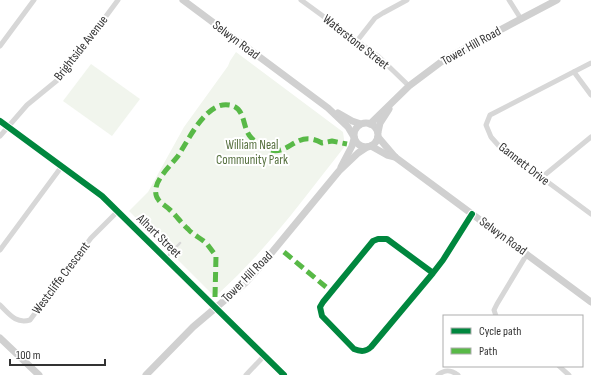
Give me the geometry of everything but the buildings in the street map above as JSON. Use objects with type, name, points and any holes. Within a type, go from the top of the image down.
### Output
[{"type":"street","points":[[0,46],[34,0]]},
{"type":"street","name":"Brightside Avenue","points":[[8,127],[27,105],[60,78],[118,0]]},
{"type":"street","name":"Selwyn Road","points":[[183,0],[328,108],[348,127],[354,138]]},
{"type":"street","name":"Waterstone Street","points":[[301,0],[378,57],[409,86]]},
{"type":"street","points":[[357,41],[375,18],[383,12],[407,0]]},
{"type":"street","points":[[509,0],[521,19]]},
{"type":"street","name":"Tower Hill Road","points":[[370,124],[409,86],[447,59],[557,0]]},
{"type":"street","name":"Gannett Drive","points":[[591,63],[490,115],[486,125],[496,142],[541,178],[591,214]]},
{"type":"street","points":[[574,72],[591,95]]},
{"type":"street","name":"Tower Hill Road","points":[[378,134],[380,124],[392,104]]},
{"type":"street","name":"Selwyn Road","points":[[328,108],[352,121],[361,124]]},
{"type":"street","name":"Alhart Street","points":[[0,121],[102,196],[284,375]]},
{"type":"street","points":[[361,124],[370,124],[376,129],[378,134],[376,142],[369,147],[358,144],[354,138],[355,129],[361,124]]},
{"type":"street","points":[[0,136],[8,127]]},
{"type":"street","name":"Selwyn Road","points":[[378,134],[382,144],[395,157],[591,302]]},
{"type":"street","points":[[541,178],[591,137]]},
{"type":"street","name":"Tower Hill Road","points":[[339,171],[351,148],[354,138]]},
{"type":"street","name":"Selwyn Road","points":[[369,147],[395,157]]},
{"type":"street","name":"Tower Hill Road","points":[[146,375],[183,337],[260,268],[339,171],[358,153],[369,147]]},
{"type":"street","points":[[0,250],[62,166]]},
{"type":"street","name":"Westcliffe Crescent","points":[[0,305],[17,320],[24,322],[30,320],[91,238],[118,211]]},
{"type":"street","points":[[433,273],[387,239],[378,239],[373,242],[323,302],[320,307],[322,316],[354,349],[361,351],[368,350],[433,273],[443,260],[472,214]]},
{"type":"street","points":[[496,315],[494,310],[497,304],[527,254]]},
{"type":"street","points":[[0,338],[39,375]]},
{"type":"street","points":[[246,375],[264,356]]},
{"type":"street","points":[[560,367],[569,375]]},
{"type":"street","points":[[438,375],[444,371],[450,371],[458,375]]},
{"type":"lane","points":[[166,258],[180,243]]},
{"type":"green space","name":"William Neal Community Park","points":[[236,52],[343,132],[345,146],[269,242],[236,277],[218,294],[213,295],[129,211],[148,192],[184,127],[228,66]]},
{"type":"green space","points":[[91,64],[140,99],[112,136],[63,101]]},
{"type":"marked path","points":[[215,297],[216,256],[207,244],[190,231],[172,211],[160,202],[156,192],[159,180],[178,156],[192,132],[205,115],[221,105],[234,106],[241,112],[247,131],[251,138],[265,148],[271,150],[278,151],[300,140],[306,139],[313,139],[322,143],[332,141],[347,144]]},
{"type":"marked path","points":[[284,252],[326,287]]},
{"type":"cycle path","points":[[0,121],[102,196],[284,375]]},
{"type":"cycle path","points":[[433,273],[387,239],[378,239],[373,241],[323,302],[320,307],[322,316],[354,349],[359,351],[369,349],[433,273],[443,260],[472,214]]}]
